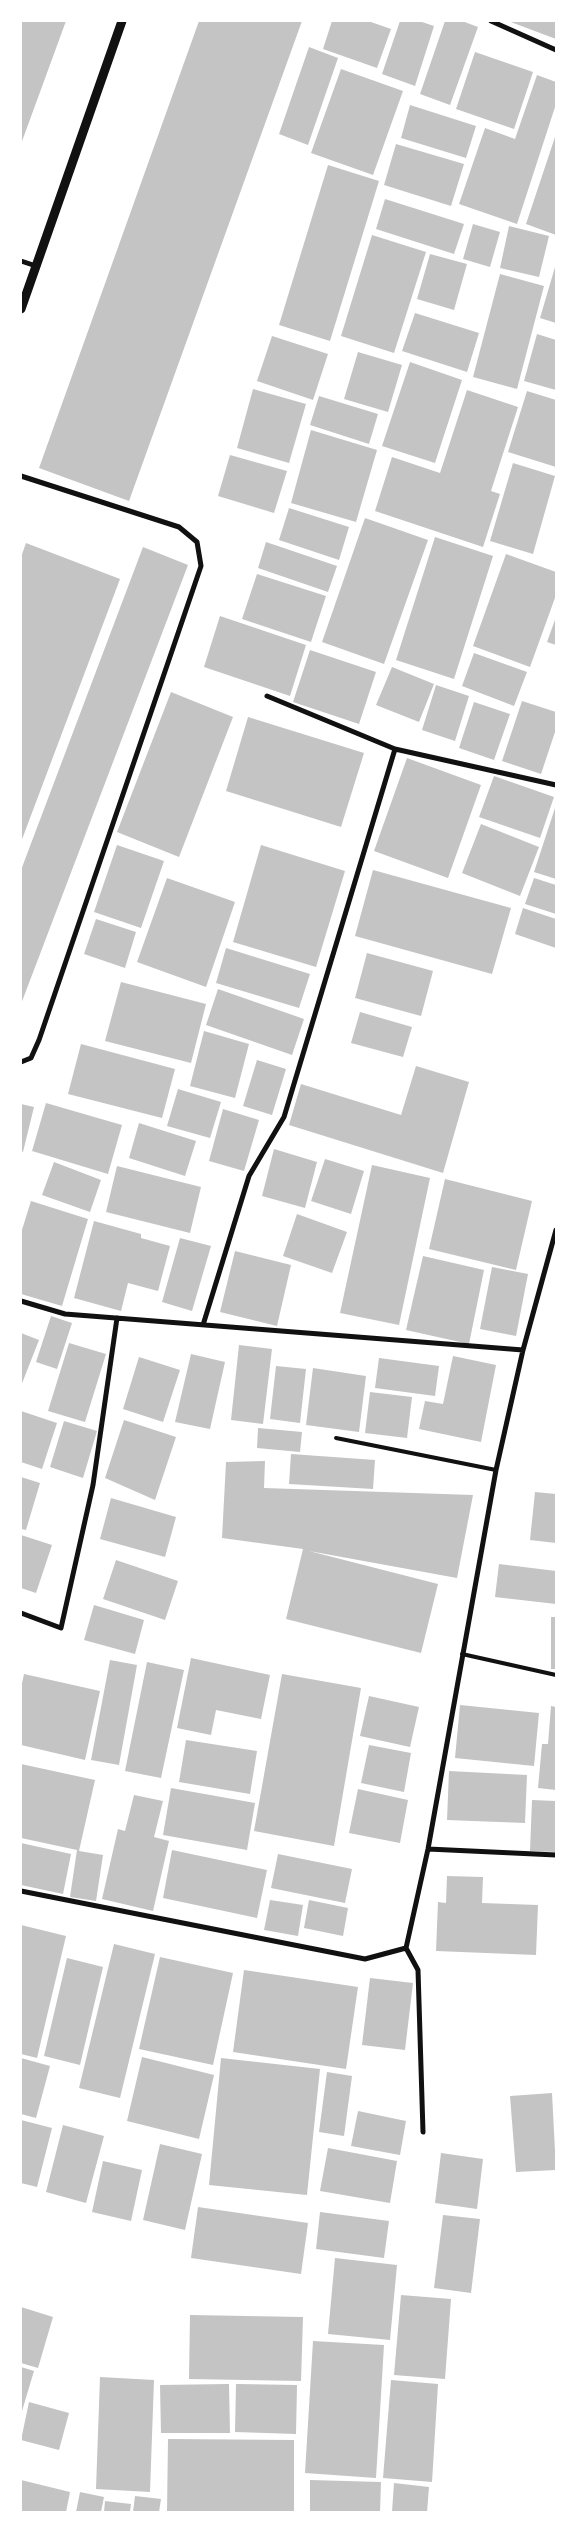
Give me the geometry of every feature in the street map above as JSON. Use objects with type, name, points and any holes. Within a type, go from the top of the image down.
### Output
[{"type":"street","points":[[21,309],[122,21]]},
{"type":"street","points":[[490,21],[556,50]]},
{"type":"street","points":[[21,261],[36,266]]},
{"type":"street","points":[[21,476],[179,527],[196,542],[201,566],[39,1040],[31,1058],[21,1062]]},
{"type":"street","points":[[267,696],[395,749],[556,785]]},
{"type":"street","points":[[203,1325],[249,1176],[284,1117],[395,749]]},
{"type":"street","points":[[422,2132],[418,1970],[406,1948],[428,1849],[496,1470],[523,1350],[556,1230]]},
{"type":"street","points":[[21,1301],[65,1314],[523,1350]]},
{"type":"street","points":[[21,1613],[61,1628],[93,1485],[117,1318]]},
{"type":"street","points":[[428,1849],[556,1855]]},
{"type":"street","points":[[21,1891],[365,1959],[406,1948]]},
{"type":"lane","points":[[336,1438],[496,1470]]},
{"type":"lane","points":[[462,1654],[556,1675]]},
{"type":"building","points":[[21,21],[66,21],[21,144]]},
{"type":"building","points":[[199,21],[302,21],[129,501],[39,468]]},
{"type":"building","points":[[332,21],[368,21],[391,29],[377,68],[323,49]]},
{"type":"building","points":[[400,21],[419,21],[434,26],[415,86],[382,74]]},
{"type":"building","points":[[445,21],[462,21],[478,27],[450,105],[420,94]]},
{"type":"building","points":[[508,21],[556,21],[556,39]]},
{"type":"building","points":[[309,47],[338,58],[308,145],[279,134]]},
{"type":"building","points":[[475,52],[533,72],[514,129],[456,109]]},
{"type":"building","points":[[341,69],[403,91],[373,175],[311,153]]},
{"type":"building","points":[[537,75],[556,82],[556,104],[517,224],[459,204],[485,128],[515,139]]},
{"type":"building","points":[[410,105],[476,126],[466,158],[401,138]]},
{"type":"building","points":[[556,137],[556,235],[526,224]]},
{"type":"building","points":[[396,144],[464,164],[451,206],[384,185]]},
{"type":"building","points":[[328,165],[379,181],[330,341],[279,325]]},
{"type":"building","points":[[385,199],[464,224],[454,254],[376,229]]},
{"type":"building","points":[[473,224],[500,232],[490,267],[463,259]]},
{"type":"building","points":[[509,226],[549,236],[539,277],[500,268]]},
{"type":"building","points":[[372,235],[426,252],[394,353],[341,336]]},
{"type":"building","points":[[430,254],[467,264],[454,310],[417,299]]},
{"type":"building","points":[[556,267],[556,323],[540,318]]},
{"type":"building","points":[[500,274],[544,286],[517,389],[473,377]]},
{"type":"building","points":[[415,313],[479,333],[467,372],[402,351]]},
{"type":"building","points":[[537,334],[556,340],[556,390],[524,381]]},
{"type":"building","points":[[272,336],[328,354],[313,400],[257,381]]},
{"type":"building","points":[[358,352],[402,365],[388,412],[344,399]]},
{"type":"building","points":[[410,362],[462,380],[435,463],[382,446]]},
{"type":"building","points":[[253,389],[306,404],[289,463],[237,448]]},
{"type":"building","points":[[467,390],[518,407],[491,491],[500,494],[483,547],[375,511],[392,457],[440,473]]},
{"type":"building","points":[[527,391],[556,400],[556,467],[508,452]]},
{"type":"building","points":[[319,396],[378,414],[369,444],[310,425]]},
{"type":"building","points":[[311,430],[377,450],[356,522],[291,503]]},
{"type":"building","points":[[230,455],[287,471],[274,513],[218,496]]},
{"type":"building","points":[[513,463],[555,476],[533,554],[490,541]]},
{"type":"building","points":[[289,508],[349,527],[339,560],[279,540]]},
{"type":"building","points":[[365,518],[428,540],[384,664],[322,642]]},
{"type":"building","points":[[435,537],[493,556],[454,679],[396,660]]},
{"type":"building","points":[[266,542],[337,566],[328,592],[258,568]]},
{"type":"building","points":[[26,543],[120,579],[21,842],[21,557]]},
{"type":"building","points":[[143,547],[188,565],[21,1004],[21,870]]},
{"type":"building","points":[[506,554],[556,572],[556,595],[530,667],[473,646]]},
{"type":"building","points":[[257,574],[326,596],[311,642],[242,619]]},
{"type":"building","points":[[220,616],[306,645],[290,696],[204,667]]},
{"type":"building","points":[[556,617],[556,645],[547,642]]},
{"type":"building","points":[[310,650],[376,672],[359,724],[293,702]]},
{"type":"building","points":[[474,653],[527,672],[514,706],[462,686]]},
{"type":"building","points":[[392,667],[434,684],[419,722],[376,705]]},
{"type":"building","points":[[436,685],[469,696],[455,741],[422,730]]},
{"type":"building","points":[[171,692],[233,717],[179,857],[117,832]]},
{"type":"building","points":[[522,701],[556,712],[556,729],[541,774],[502,761]]},
{"type":"building","points":[[474,702],[510,714],[494,760],[459,748]]},
{"type":"building","points":[[248,717],[364,753],[341,827],[226,791]]},
{"type":"building","points":[[407,758],[481,785],[448,878],[374,851]]},
{"type":"building","points":[[494,776],[554,797],[540,838],[479,817]]},
{"type":"building","points":[[556,808],[556,879],[534,872]]},
{"type":"building","points":[[481,824],[539,847],[520,896],[462,873]]},
{"type":"building","points":[[117,845],[164,861],[141,928],[94,912]]},
{"type":"building","points":[[261,845],[345,871],[316,967],[233,942]]},
{"type":"building","points":[[373,870],[511,908],[492,974],[355,936]]},
{"type":"building","points":[[167,878],[235,902],[206,987],[137,962]]},
{"type":"building","points":[[534,878],[556,885],[556,914],[525,904]]},
{"type":"building","points":[[523,908],[556,919],[556,948],[515,934]]},
{"type":"building","points":[[96,919],[136,932],[125,968],[84,954]]},
{"type":"building","points":[[226,948],[310,974],[299,1008],[216,983]]},
{"type":"building","points":[[367,953],[433,971],[421,1016],[355,998]]},
{"type":"building","points":[[121,982],[206,1004],[191,1063],[105,1041]]},
{"type":"building","points":[[218,989],[304,1019],[292,1055],[206,1025]]},
{"type":"building","points":[[360,1012],[412,1027],[403,1057],[351,1043]]},
{"type":"building","points":[[204,1031],[249,1044],[235,1098],[190,1086]]},
{"type":"building","points":[[81,1044],[175,1069],[162,1118],[68,1094]]},
{"type":"building","points":[[257,1060],[286,1069],[272,1115],[243,1106]]},
{"type":"building","points":[[416,1066],[469,1082],[443,1173],[289,1125],[301,1084],[401,1115]]},
{"type":"building","points":[[178,1089],[221,1102],[210,1138],[167,1126]]},
{"type":"building","points":[[46,1103],[122,1125],[108,1174],[32,1151]]},
{"type":"building","points":[[21,1104],[34,1107],[23,1152],[21,1151]]},
{"type":"building","points":[[223,1109],[259,1120],[244,1171],[209,1161]]},
{"type":"building","points":[[139,1123],[196,1141],[185,1176],[129,1158]]},
{"type":"building","points":[[274,1149],[317,1162],[305,1208],[262,1196]]},
{"type":"building","points":[[325,1159],[364,1171],[351,1214],[311,1201]]},
{"type":"building","points":[[54,1162],[101,1180],[90,1212],[42,1195]]},
{"type":"building","points":[[372,1165],[430,1178],[399,1325],[340,1313]]},
{"type":"building","points":[[117,1166],[201,1187],[190,1233],[106,1212]]},
{"type":"building","points":[[445,1179],[532,1201],[516,1270],[429,1249]]},
{"type":"building","points":[[31,1201],[88,1219],[62,1306],[21,1294],[21,1233]]},
{"type":"building","points":[[297,1214],[347,1232],[332,1273],[283,1256]]},
{"type":"building","points":[[94,1221],[141,1234],[141,1238],[170,1246],[158,1291],[128,1283],[121,1311],[74,1298]]},
{"type":"building","points":[[180,1238],[211,1246],[192,1311],[162,1302]]},
{"type":"building","points":[[235,1251],[291,1265],[277,1326],[220,1312]]},
{"type":"building","points":[[423,1256],[484,1270],[469,1344],[406,1330]]},
{"type":"building","points":[[492,1267],[528,1274],[516,1336],[480,1329]]},
{"type":"building","points":[[51,1316],[72,1323],[57,1369],[36,1362]]},
{"type":"building","points":[[21,1333],[39,1340],[21,1386]]},
{"type":"building","points":[[69,1343],[106,1354],[85,1422],[48,1411]]},
{"type":"building","points":[[239,1345],[272,1349],[263,1424],[231,1420]]},
{"type":"building","points":[[191,1354],[225,1362],[210,1429],[175,1422]]},
{"type":"building","points":[[453,1356],[496,1365],[481,1442],[419,1429],[425,1401],[443,1404]]},
{"type":"building","points":[[139,1357],[180,1370],[163,1422],[123,1409]]},
{"type":"building","points":[[379,1358],[439,1366],[435,1396],[375,1388]]},
{"type":"building","points":[[276,1366],[306,1369],[300,1423],[270,1419]]},
{"type":"building","points":[[313,1368],[366,1376],[359,1432],[306,1425]]},
{"type":"building","points":[[370,1392],[412,1397],[407,1438],[365,1433]]},
{"type":"building","points":[[21,1411],[57,1423],[42,1469],[21,1462]]},
{"type":"building","points":[[124,1420],[176,1437],[155,1500],[105,1478]]},
{"type":"building","points":[[64,1421],[97,1431],[83,1478],[50,1467]]},
{"type":"building","points":[[258,1428],[302,1432],[300,1452],[257,1448]]},
{"type":"building","points":[[291,1454],[375,1460],[373,1489],[289,1484]]},
{"type":"building","points":[[265,1461],[264,1488],[473,1495],[457,1578],[309,1551],[438,1584],[421,1653],[286,1619],[303,1549],[222,1538],[226,1462]]},
{"type":"building","points":[[21,1477],[40,1483],[26,1530],[21,1529]]},
{"type":"building","points":[[535,1492],[556,1494],[556,1543],[530,1540]]},
{"type":"building","points":[[111,1498],[176,1517],[165,1557],[100,1539]]},
{"type":"building","points":[[21,1535],[52,1545],[36,1593],[21,1588]]},
{"type":"building","points":[[116,1560],[178,1581],[165,1620],[103,1599]]},
{"type":"building","points":[[499,1564],[556,1571],[556,1604],[495,1597]]},
{"type":"building","points":[[94,1605],[144,1620],[135,1654],[84,1640]]},
{"type":"building","points":[[551,1617],[556,1617],[556,1669],[551,1669]]},
{"type":"building","points":[[191,1658],[270,1675],[261,1719],[216,1710],[211,1735],[177,1728]]},
{"type":"building","points":[[110,1660],[137,1665],[119,1765],[91,1760]]},
{"type":"building","points":[[147,1662],[184,1670],[161,1778],[125,1771]]},
{"type":"building","points":[[24,1674],[100,1691],[85,1760],[21,1745],[21,1688]]},
{"type":"building","points":[[282,1674],[361,1688],[334,1846],[254,1831]]},
{"type":"building","points":[[369,1696],[419,1707],[410,1747],[360,1736]]},
{"type":"building","points":[[460,1705],[539,1713],[534,1766],[455,1758]]},
{"type":"building","points":[[551,1706],[556,1707],[556,1790],[538,1788],[542,1744],[548,1744]]},
{"type":"building","points":[[186,1740],[257,1751],[250,1794],[179,1782]]},
{"type":"building","points":[[369,1745],[411,1753],[404,1792],[361,1783]]},
{"type":"building","points":[[21,1764],[95,1780],[79,1851],[103,1855],[96,1901],[70,1897],[77,1850],[21,1838]]},
{"type":"building","points":[[449,1771],[527,1775],[525,1823],[447,1820]]},
{"type":"building","points":[[171,1788],[255,1803],[247,1850],[163,1835]]},
{"type":"building","points":[[358,1789],[408,1800],[400,1843],[349,1833]]},
{"type":"building","points":[[134,1795],[163,1801],[154,1837],[169,1841],[153,1911],[102,1899],[118,1829],[125,1831]]},
{"type":"building","points":[[532,1800],[556,1801],[556,1852],[530,1851]]},
{"type":"building","points":[[21,1843],[71,1854],[63,1894],[21,1885]]},
{"type":"building","points":[[172,1850],[267,1870],[257,1918],[163,1898]]},
{"type":"building","points":[[278,1854],[352,1869],[345,1903],[271,1888]]},
{"type":"building","points":[[447,1876],[483,1877],[482,1903],[538,1905],[536,1955],[436,1951],[438,1902],[446,1903]]},
{"type":"building","points":[[270,1900],[303,1905],[298,1936],[264,1930]]},
{"type":"building","points":[[309,1900],[348,1908],[343,1936],[304,1928]]},
{"type":"building","points":[[21,1925],[66,1936],[37,2058],[21,2054]]},
{"type":"building","points":[[114,1944],[155,1954],[120,2098],[79,2088]]},
{"type":"building","points":[[160,1957],[233,1973],[213,2065],[139,2049]]},
{"type":"building","points":[[67,1958],[103,1967],[80,2065],[44,2056]]},
{"type":"building","points":[[244,1970],[358,1987],[346,2069],[233,2052]]},
{"type":"building","points":[[370,1978],[413,1983],[405,2050],[362,2045]]},
{"type":"building","points":[[142,2057],[214,2075],[199,2139],[127,2121]]},
{"type":"building","points":[[21,2058],[50,2066],[36,2118],[21,2114]]},
{"type":"building","points":[[221,2058],[320,2069],[307,2195],[209,2185]]},
{"type":"building","points":[[327,2072],[352,2076],[344,2136],[319,2132]]},
{"type":"building","points":[[552,2093],[556,2170],[516,2172],[510,2096]]},
{"type":"building","points":[[358,2111],[406,2121],[400,2155],[351,2146]]},
{"type":"building","points":[[21,2120],[52,2128],[37,2187],[21,2183]]},
{"type":"building","points":[[63,2125],[104,2136],[86,2203],[46,2192]]},
{"type":"building","points":[[160,2144],[202,2154],[185,2230],[143,2220]]},
{"type":"building","points":[[328,2148],[397,2161],[390,2203],[320,2191]]},
{"type":"building","points":[[441,2153],[483,2159],[477,2209],[435,2203]]},
{"type":"building","points":[[103,2161],[142,2170],[131,2221],[92,2212]]},
{"type":"building","points":[[198,2207],[308,2223],[301,2274],[191,2258]]},
{"type":"building","points":[[320,2212],[389,2221],[384,2258],[316,2249]]},
{"type":"building","points":[[443,2215],[480,2219],[471,2293],[434,2288]]},
{"type":"building","points":[[335,2258],[397,2265],[390,2340],[328,2334]]},
{"type":"building","points":[[401,2295],[451,2299],[445,2379],[394,2375]]},
{"type":"building","points":[[21,2307],[53,2317],[38,2368],[21,2363]]},
{"type":"building","points":[[190,2315],[303,2317],[301,2381],[189,2379]]},
{"type":"building","points":[[313,2341],[384,2345],[376,2478],[305,2473]]},
{"type":"building","points":[[21,2367],[34,2371],[22,2411],[21,2411]]},
{"type":"building","points":[[100,2377],[154,2380],[150,2492],[96,2489]]},
{"type":"building","points":[[391,2380],[438,2384],[432,2482],[383,2478]]},
{"type":"building","points":[[229,2384],[230,2433],[161,2433],[160,2385]]},
{"type":"building","points":[[236,2384],[297,2385],[296,2434],[235,2432]]},
{"type":"building","points":[[29,2402],[69,2413],[59,2450],[21,2440]]},
{"type":"building","points":[[168,2439],[294,2440],[294,2512],[167,2512]]},
{"type":"building","points":[[21,2480],[70,2492],[66,2512],[21,2512]]},
{"type":"building","points":[[310,2480],[381,2482],[380,2512],[310,2512]]},
{"type":"building","points":[[394,2483],[429,2487],[427,2512],[392,2512]]},
{"type":"building","points":[[80,2492],[104,2497],[101,2512],[76,2512]]},
{"type":"building","points":[[135,2496],[161,2499],[159,2512],[133,2512]]},
{"type":"building","points":[[105,2501],[131,2504],[130,2512],[104,2512]]}]
